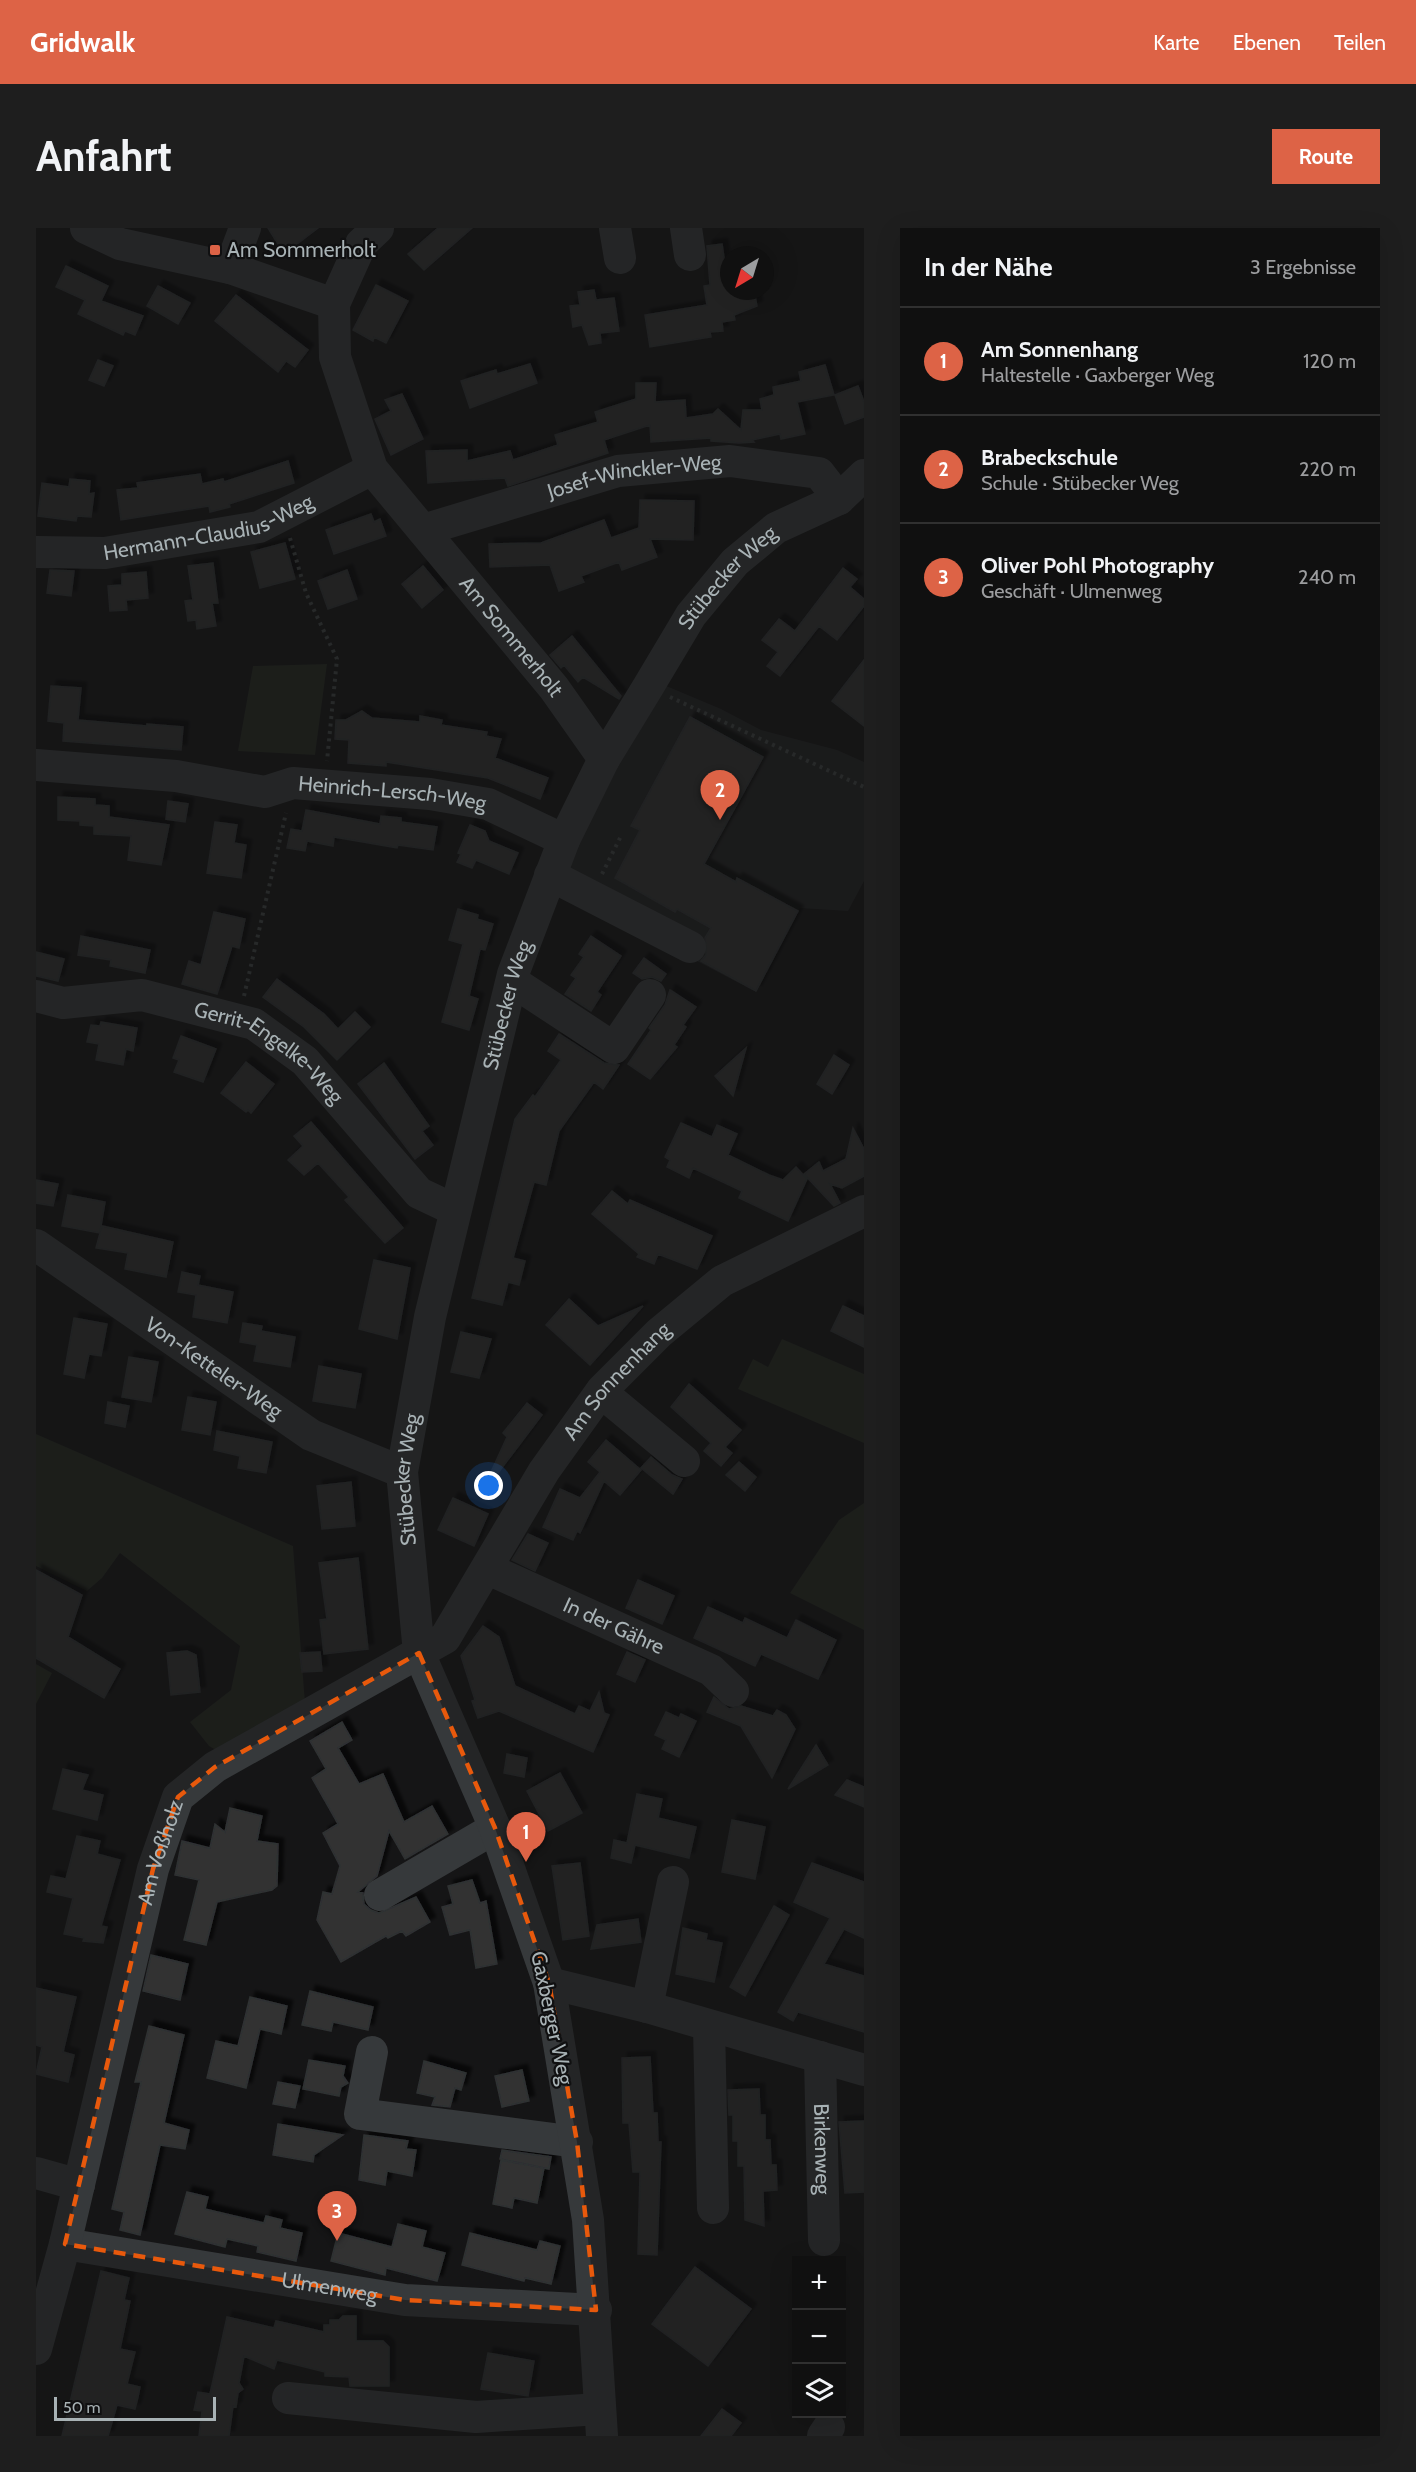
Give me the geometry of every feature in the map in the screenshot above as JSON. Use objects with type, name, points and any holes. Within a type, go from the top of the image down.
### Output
[{"type":"street","points":[[86,228],[120,244],[230,268],[334,304]]},
{"type":"street","points":[[230,268],[245,228]]},
{"type":"street","name":"Am Sommerholt","points":[[378,228],[361,244],[334,304],[335,357],[372,469],[554,688],[604,759]]},
{"type":"street","name":"Josef-Winckler-Weg","points":[[423,530],[618,471],[730,461],[819,473],[839,498]]},
{"type":"street","name":"Hermann-Claudius-Weg","points":[[36,552],[105,553],[259,527],[372,469]]},
{"type":"street","name":"Stübecker Weg","points":[[419,1653],[402,1472],[430,1317],[455,1210],[512,981],[550,875],[564,840],[604,759],[692,615],[735,562],[776,528],[839,498],[864,475]]},
{"type":"street","name":"Heinrich-Lersch-Weg","points":[[36,765],[176,776],[265,792],[293,783],[430,794],[488,804],[564,840]]},
{"type":"street","points":[[550,875],[690,947]]},
{"type":"street","points":[[512,981],[614,1048],[650,994]]},
{"type":"street","name":"Gerrit-Engelke-Weg","points":[[36,996],[63,1004],[142,995],[254,1024],[305,1061],[419,1194],[455,1210]]},
{"type":"street","name":"Am Sonnenhang","points":[[419,1653],[445,1638],[488,1569],[544,1471],[601,1392],[659,1333],[722,1281],[864,1211]]},
{"type":"street","name":"Von-Ketteler-Weg","points":[[36,1245],[311,1436],[402,1472]]},
{"type":"street","points":[[601,1392],[684,1461]]},
{"type":"street","name":"In der Gähre","points":[[488,1569],[711,1670],[733,1691]]},
{"type":"street","name":"Gaxberger Weg","points":[[288,2398],[476,2417],[601,2422],[596,2310],[588,2220],[577,2142],[549,1983],[495,1828],[419,1653]]},
{"type":"street","name":"Am Voßholz","points":[[36,2349],[65,2244],[153,1869],[178,1797],[215,1767],[419,1653]]},
{"type":"street","points":[[380,1895],[495,1828]]},
{"type":"street","points":[[647,2007],[673,1882]]},
{"type":"street","points":[[549,1983],[647,2007],[864,2070]]},
{"type":"street","points":[[709,2026],[713,2208]]},
{"type":"street","points":[[372,2052],[360,2114],[577,2142]]},
{"type":"street","name":"Birkenweg","points":[[820,2057],[824,2240]]},
{"type":"street","points":[[36,2173],[79,2185]]},
{"type":"street","name":"Ulmenweg","points":[[65,2244],[405,2300],[596,2310]]},
{"type":"path","points":[[284,514],[306,593],[336,659],[324,785]]},
{"type":"path","points":[[648,687],[864,787]]},
{"type":"path","points":[[238,1020],[293,783]]},
{"type":"path","points":[[599,882],[622,834]]},
{"type":"highlighted area","points":[[419,1653],[495,1828],[549,1983],[577,2142],[596,2310],[405,2300],[65,2244],[153,1869],[178,1797],[215,1767]]},
{"type":"shaded area","points":[[327,664],[315,755],[238,751],[253,666]]},
{"type":"shaded area","points":[[652,680],[721,709],[761,730],[837,750],[864,762],[864,881],[848,911],[800,908],[756,992],[547,882]]},
{"type":"shaded area","points":[[782,1339],[864,1374],[864,1443],[738,1389],[753,1359],[768,1367]]},
{"type":"shaded area","points":[[36,1434],[293,1546],[305,1703],[216,1750],[209,1746],[190,1722],[231,1690],[240,1646],[120,1553],[102,1578],[87,1591],[36,1566]]},
{"type":"shaded area","points":[[864,1503],[864,1630],[790,1593],[839,1520]]},
{"type":"shaded area","points":[[36,1664],[52,1673],[36,1704]]},
{"type":"building","points":[[268,228],[318,228],[284,254]]},
{"type":"building","points":[[438,228],[472,228],[424,270],[408,254]]},
{"type":"building","points":[[722,244],[720,246],[720,300],[756,300],[757,306],[734,315],[735,320],[722,322],[723,331],[710,332],[711,337],[650,347],[645,315],[707,305],[704,286],[710,285],[707,246]]},
{"type":"building","points":[[66,266],[108,286],[101,301],[143,316],[135,335],[125,331],[123,335],[78,314],[85,300],[56,287]]},
{"type":"building","points":[[376,285],[408,301],[386,343],[374,337],[373,341],[353,330]]},
{"type":"building","points":[[158,286],[190,303],[178,324],[147,306]]},
{"type":"building","points":[[594,290],[596,300],[614,298],[619,331],[600,333],[601,343],[589,345],[582,325],[573,327],[570,306],[580,305],[578,292]]},
{"type":"building","points":[[236,295],[308,350],[295,367],[286,361],[278,372],[215,321]]},
{"type":"building","points":[[98,360],[113,366],[104,386],[89,380]]},
{"type":"building","points":[[530,364],[537,383],[470,408],[461,381],[496,370],[497,374]]},
{"type":"building","points":[[825,365],[834,395],[797,402],[805,434],[781,439],[780,434],[752,440],[754,442],[739,443],[711,441],[711,438],[651,442],[650,425],[604,440],[608,453],[508,486],[505,478],[428,483],[426,451],[467,450],[467,461],[510,451],[513,460],[558,445],[555,435],[598,422],[595,412],[636,399],[636,383],[656,383],[655,402],[685,400],[686,418],[713,414],[718,409],[741,430],[743,410],[762,410],[760,399],[774,395],[773,387],[801,381],[799,372]]},
{"type":"building","points":[[858,386],[864,402],[864,417],[845,424],[835,395]]},
{"type":"building","points":[[402,394],[423,439],[391,455],[375,419],[391,411],[385,400]]},
{"type":"building","points":[[288,461],[294,483],[229,504],[230,507],[210,512],[209,506],[121,520],[117,490],[138,488],[137,483],[200,474],[202,484],[223,479],[224,482]]},
{"type":"building","points":[[70,479],[90,481],[89,494],[94,493],[91,517],[77,516],[76,521],[38,516],[42,483],[69,487]]},
{"type":"building","points":[[640,500],[694,501],[693,540],[650,539],[657,557],[622,570],[619,562],[581,576],[584,582],[559,591],[550,565],[490,567],[489,544],[541,543],[604,520],[611,538],[639,528]]},
{"type":"building","points":[[371,514],[374,522],[380,519],[386,536],[334,554],[326,530]]},
{"type":"building","points":[[285,543],[295,579],[260,588],[251,552]]},
{"type":"building","points":[[213,563],[218,603],[212,603],[216,626],[197,629],[196,620],[188,621],[185,601],[193,600],[188,566]]},
{"type":"building","points":[[423,566],[443,590],[422,608],[402,584]]},
{"type":"building","points":[[843,568],[857,579],[850,587],[864,599],[864,606],[837,640],[819,626],[780,676],[767,666],[778,652],[762,640],[779,619],[795,631]]},
{"type":"building","points":[[50,570],[74,571],[71,596],[47,593]]},
{"type":"building","points":[[347,570],[357,599],[328,609],[318,581]]},
{"type":"building","points":[[146,572],[148,598],[126,600],[127,610],[110,611],[108,586],[122,585],[122,574]]},
{"type":"building","points":[[572,636],[621,696],[619,699],[583,677],[578,682],[564,665],[561,668],[550,655]]},
{"type":"building","points":[[864,660],[864,726],[832,701]]},
{"type":"building","points":[[51,686],[81,688],[78,720],[183,727],[181,750],[63,741],[64,723],[48,721]]},
{"type":"building","points":[[362,711],[372,718],[420,722],[420,716],[442,720],[441,725],[487,732],[486,736],[501,739],[495,758],[548,778],[540,799],[488,778],[386,762],[386,766],[348,763],[349,740],[335,739],[336,720],[346,720]]},
{"type":"building","points":[[690,717],[763,757],[704,864],[736,882],[737,878],[798,911],[756,991],[701,961],[706,955],[705,938],[711,928],[677,909],[675,912],[615,878],[640,830],[631,826]]},
{"type":"building","points":[[58,797],[95,799],[95,805],[109,806],[109,817],[169,825],[161,865],[128,860],[131,836],[94,834],[94,826],[80,825],[80,821],[58,820]]},
{"type":"building","points":[[168,801],[188,804],[185,822],[166,819]]},
{"type":"building","points":[[306,810],[380,824],[381,816],[401,818],[401,822],[437,827],[433,850],[398,845],[397,848],[334,837],[333,846],[307,841],[305,851],[287,848],[291,829],[302,831]]},
{"type":"building","points":[[215,822],[237,825],[234,843],[246,845],[241,878],[207,873]]},
{"type":"building","points":[[470,825],[485,831],[489,841],[518,853],[509,874],[476,860],[472,868],[457,862],[461,854],[458,853]]},
{"type":"building","points":[[458,909],[478,915],[477,919],[493,924],[485,950],[480,949],[469,996],[478,999],[469,1030],[442,1022],[463,944],[449,940]]},
{"type":"building","points":[[214,912],[245,919],[239,948],[232,946],[217,994],[182,984],[189,961],[201,965]]},
{"type":"building","points":[[81,936],[150,950],[145,973],[110,966],[111,960],[78,955]]},
{"type":"building","points":[[591,936],[621,956],[597,992],[601,995],[591,1011],[565,994],[576,978],[571,975],[584,957],[579,954]]},
{"type":"building","points":[[36,952],[64,959],[58,981],[36,976]]},
{"type":"building","points":[[644,958],[666,974],[661,981],[652,977],[642,979],[633,973]]},
{"type":"building","points":[[277,979],[324,1014],[338,1029],[355,1012],[370,1027],[337,1060],[304,1027],[263,997]]},
{"type":"building","points":[[670,990],[696,1007],[683,1025],[686,1027],[674,1045],[677,1047],[650,1079],[628,1064],[651,1030],[649,1028],[665,1005]]},
{"type":"building","points":[[101,1022],[137,1028],[133,1051],[126,1049],[123,1065],[96,1060],[99,1044],[87,1042],[91,1025],[100,1026]]},
{"type":"building","points":[[559,1034],[604,1063],[619,1065],[603,1089],[594,1082],[559,1131],[546,1185],[534,1182],[513,1258],[525,1261],[519,1285],[508,1282],[502,1305],[472,1298],[515,1119],[533,1095],[535,1097],[561,1060],[548,1051]]},
{"type":"building","points":[[181,1036],[216,1049],[203,1082],[174,1072],[179,1060],[173,1058]]},
{"type":"building","points":[[746,1048],[733,1096],[715,1076]]},
{"type":"building","points":[[834,1055],[849,1065],[832,1094],[817,1084]]},
{"type":"building","points":[[246,1062],[274,1084],[251,1113],[248,1110],[246,1112],[221,1093]]},
{"type":"building","points":[[384,1063],[429,1126],[422,1131],[433,1145],[415,1159],[358,1084]]},
{"type":"building","points":[[311,1122],[403,1228],[385,1243],[345,1200],[349,1197],[318,1163],[304,1175],[288,1160],[303,1146],[294,1136]]},
{"type":"building","points":[[681,1123],[712,1137],[717,1125],[737,1134],[728,1155],[769,1175],[783,1180],[796,1167],[807,1179],[788,1221],[739,1198],[742,1191],[693,1168],[689,1178],[667,1167],[670,1160],[665,1157]]},
{"type":"building","points":[[853,1128],[864,1149],[864,1176],[842,1188],[830,1184],[840,1203],[834,1206],[804,1174],[819,1162],[823,1171],[846,1159]]},
{"type":"building","points":[[36,1180],[58,1184],[53,1206],[36,1203]]},
{"type":"building","points":[[612,1191],[628,1204],[630,1200],[712,1236],[697,1269],[658,1254],[654,1264],[637,1257],[639,1254],[592,1214]]},
{"type":"building","points":[[68,1195],[105,1202],[100,1232],[102,1226],[173,1242],[166,1277],[125,1269],[128,1253],[96,1248],[100,1233],[62,1226]]},
{"type":"building","points":[[374,1260],[410,1268],[397,1339],[359,1329]]},
{"type":"building","points":[[182,1272],[200,1276],[198,1285],[233,1292],[227,1323],[193,1317],[196,1295],[178,1292]]},
{"type":"building","points":[[569,1299],[598,1326],[643,1306],[590,1365],[546,1325]]},
{"type":"building","points":[[843,1306],[864,1316],[864,1347],[831,1331]]},
{"type":"building","points":[[74,1318],[107,1324],[101,1356],[89,1354],[84,1378],[64,1374]]},
{"type":"building","points":[[243,1323],[262,1326],[261,1331],[295,1337],[290,1367],[254,1361],[257,1345],[240,1342]]},
{"type":"building","points":[[461,1332],[491,1339],[479,1378],[451,1372]]},
{"type":"building","points":[[129,1357],[158,1362],[151,1402],[122,1397]]},
{"type":"building","points":[[319,1366],[361,1374],[355,1408],[313,1401]]},
{"type":"building","points":[[689,1384],[741,1430],[725,1447],[732,1453],[721,1466],[704,1451],[711,1443],[671,1407]]},
{"type":"building","points":[[188,1397],[216,1402],[210,1435],[182,1430]]},
{"type":"building","points":[[108,1402],[129,1406],[125,1427],[105,1423]]},
{"type":"building","points":[[527,1403],[542,1415],[498,1473],[492,1470],[507,1437],[503,1433]]},
{"type":"building","points":[[217,1431],[272,1442],[266,1473],[238,1468],[240,1456],[214,1450]]},
{"type":"building","points":[[606,1440],[641,1470],[620,1495],[604,1481],[580,1533],[577,1531],[573,1540],[543,1527],[560,1489],[580,1498],[600,1472],[588,1462]]},
{"type":"building","points":[[651,1457],[672,1475],[682,1479],[673,1494],[641,1468]]},
{"type":"building","points":[[739,1462],[756,1477],[745,1491],[726,1475]]},
{"type":"building","points":[[351,1482],[355,1526],[322,1529],[317,1486]]},
{"type":"building","points":[[453,1498],[488,1514],[474,1546],[438,1530]]},
{"type":"building","points":[[528,1534],[548,1543],[535,1571],[512,1560]]},
{"type":"building","points":[[358,1558],[368,1649],[324,1654],[320,1620],[327,1619],[319,1563]]},
{"type":"building","points":[[36,1570],[82,1595],[68,1637],[120,1669],[104,1698],[36,1658]]},
{"type":"building","points":[[638,1580],[674,1596],[662,1624],[626,1608]]},
{"type":"building","points":[[708,1607],[743,1623],[745,1618],[787,1638],[796,1620],[836,1640],[818,1679],[761,1654],[755,1666],[694,1638]]},
{"type":"building","points":[[483,1626],[499,1637],[515,1686],[575,1714],[579,1706],[590,1711],[599,1692],[604,1713],[609,1715],[593,1752],[499,1711],[478,1718],[472,1701],[475,1700],[461,1656]]},
{"type":"building","points":[[187,1651],[196,1655],[200,1692],[171,1695],[167,1653]]},
{"type":"building","points":[[320,1652],[322,1671],[302,1672],[300,1653]]},
{"type":"building","points":[[627,1652],[645,1660],[635,1682],[617,1674]]},
{"type":"building","points":[[714,1697],[729,1709],[741,1706],[773,1716],[777,1710],[786,1715],[795,1729],[772,1778],[741,1726],[707,1712]]},
{"type":"building","points":[[666,1712],[679,1718],[681,1714],[696,1721],[679,1757],[662,1749],[666,1740],[655,1735]]},
{"type":"building","points":[[342,1722],[352,1740],[338,1748],[359,1784],[383,1774],[404,1822],[432,1806],[448,1834],[405,1859],[389,1831],[377,1876],[358,1892],[363,1893],[364,1904],[379,1913],[416,1897],[430,1922],[406,1936],[402,1931],[388,1938],[386,1936],[341,1962],[317,1920],[323,1892],[332,1894],[340,1866],[323,1833],[338,1824],[312,1778],[326,1769],[310,1741]]},
{"type":"building","points":[[816,1745],[828,1765],[788,1789]]},
{"type":"building","points":[[507,1754],[527,1758],[524,1777],[504,1773]]},
{"type":"building","points":[[63,1769],[88,1775],[82,1790],[103,1795],[97,1820],[53,1809]]},
{"type":"building","points":[[560,1773],[582,1813],[548,1831],[527,1791]]},
{"type":"building","points":[[847,1780],[864,1787],[864,1807],[835,1795]]},
{"type":"building","points":[[637,1794],[662,1799],[658,1818],[696,1827],[689,1858],[635,1845],[631,1863],[611,1858],[614,1840],[627,1843]]},
{"type":"building","points":[[230,1808],[262,1816],[257,1841],[278,1844],[277,1886],[272,1890],[217,1902],[206,1945],[184,1940],[199,1880],[175,1875],[182,1841],[210,1848],[215,1824],[225,1832]]},
{"type":"building","points":[[732,1820],[765,1827],[755,1879],[722,1872]]},
{"type":"building","points":[[77,1836],[100,1841],[97,1854],[120,1860],[101,1926],[107,1927],[103,1943],[83,1941],[84,1938],[64,1934],[73,1898],[47,1892],[51,1876],[66,1879]]},
{"type":"building","points":[[580,1863],[589,1936],[563,1940],[552,1866]]},
{"type":"building","points":[[812,1863],[864,1882],[864,1938],[844,1929],[824,1964],[864,1976],[864,2032],[798,2012],[793,2021],[778,2012],[830,1918],[794,1902]]},
{"type":"building","points":[[472,1880],[480,1903],[486,1901],[497,1964],[476,1968],[470,1930],[450,1935],[442,1907],[453,1904],[448,1886]]},
{"type":"building","points":[[774,1906],[789,1915],[745,1996],[730,1987]]},
{"type":"building","points":[[638,1919],[641,1942],[591,1949],[597,1925]]},
{"type":"building","points":[[683,1928],[707,1934],[706,1940],[722,1943],[714,1982],[676,1974]]},
{"type":"building","points":[[151,1955],[188,1964],[180,2000],[143,1991]]},
{"type":"building","points":[[36,1988],[76,1997],[63,2052],[74,2055],[68,2082],[36,2074],[42,2047],[36,2045]]},
{"type":"building","points":[[310,1991],[373,2007],[368,2030],[333,2022],[331,2031],[302,2025]]},
{"type":"building","points":[[250,1997],[287,2006],[281,2034],[260,2029],[246,2088],[207,2078],[216,2041],[238,2046]]},
{"type":"building","points":[[149,2026],[184,2035],[164,2123],[189,2130],[185,2149],[160,2145],[140,2235],[120,2230],[124,2212],[112,2209],[141,2082],[135,2082]]},
{"type":"building","points":[[650,2057],[653,2113],[657,2113],[658,2142],[661,2142],[657,2255],[638,2254],[640,2172],[633,2172],[629,2123],[623,2123],[622,2058]]},
{"type":"building","points":[[309,2060],[345,2066],[343,2076],[348,2083],[341,2087],[339,2096],[303,2089]]},
{"type":"building","points":[[424,2061],[466,2073],[461,2090],[455,2088],[450,2107],[432,2105],[435,2097],[417,2093]]},
{"type":"building","points":[[522,2070],[529,2101],[502,2107],[495,2076]]},
{"type":"building","points":[[278,2082],[300,2086],[295,2108],[273,2104]]},
{"type":"building","points":[[759,2089],[760,2115],[765,2115],[765,2140],[770,2140],[771,2165],[776,2165],[777,2190],[763,2191],[764,2226],[745,2220],[744,2166],[738,2166],[738,2141],[733,2141],[733,2115],[729,2115],[728,2090]]},
{"type":"building","points":[[864,2121],[864,2192],[845,2193],[839,2122]]},
{"type":"building","points":[[278,2124],[343,2135],[314,2155],[313,2162],[273,2155]]},
{"type":"building","points":[[364,2135],[408,2141],[406,2149],[416,2150],[412,2176],[387,2171],[385,2185],[359,2180]]},
{"type":"building","points":[[502,2150],[551,2157],[549,2169],[500,2159]]},
{"type":"building","points":[[501,2160],[544,2168],[537,2203],[514,2198],[512,2208],[493,2204]]},
{"type":"building","points":[[187,2192],[208,2197],[205,2209],[264,2223],[266,2216],[282,2220],[280,2228],[302,2233],[296,2261],[257,2252],[258,2246],[227,2239],[225,2247],[175,2234]]},
{"type":"building","points":[[398,2224],[426,2231],[422,2247],[445,2253],[437,2281],[386,2268],[385,2275],[331,2261],[338,2233],[392,2247]]},
{"type":"building","points":[[470,2233],[537,2250],[540,2241],[560,2246],[551,2284],[525,2278],[524,2281],[462,2265]]},
{"type":"building","points":[[695,2267],[751,2309],[708,2366],[652,2324]]},
{"type":"building","points":[[101,2271],[129,2278],[124,2300],[130,2301],[120,2349],[135,2352],[127,2384],[140,2387],[138,2397],[135,2409],[117,2405],[108,2436],[62,2436]]},
{"type":"building","points":[[343,2316],[356,2316],[356,2341],[383,2341],[389,2347],[389,2386],[350,2386],[349,2377],[325,2376],[325,2372],[277,2360],[274,2369],[244,2356],[239,2383],[243,2389],[238,2393],[236,2407],[233,2406],[229,2436],[199,2436],[202,2411],[194,2410],[198,2392],[210,2394],[227,2317],[274,2328],[276,2321],[324,2332],[324,2325],[330,2325],[330,2320],[339,2320]]},
{"type":"building","points":[[488,2353],[534,2361],[528,2396],[481,2389]]},
{"type":"building","points":[[722,2409],[741,2423],[731,2436],[701,2436]]},
{"type":"place","name":"Am Sommerholt","points":[[215,250]]},
{"type":"place","name":"Brabeckschule","points":[[720,820]]},
{"type":"place","name":"Am Sonnenhang","points":[[526,1862]]},
{"type":"place","name":"Oliver Pohl Photography","points":[[337,2241]]}]
